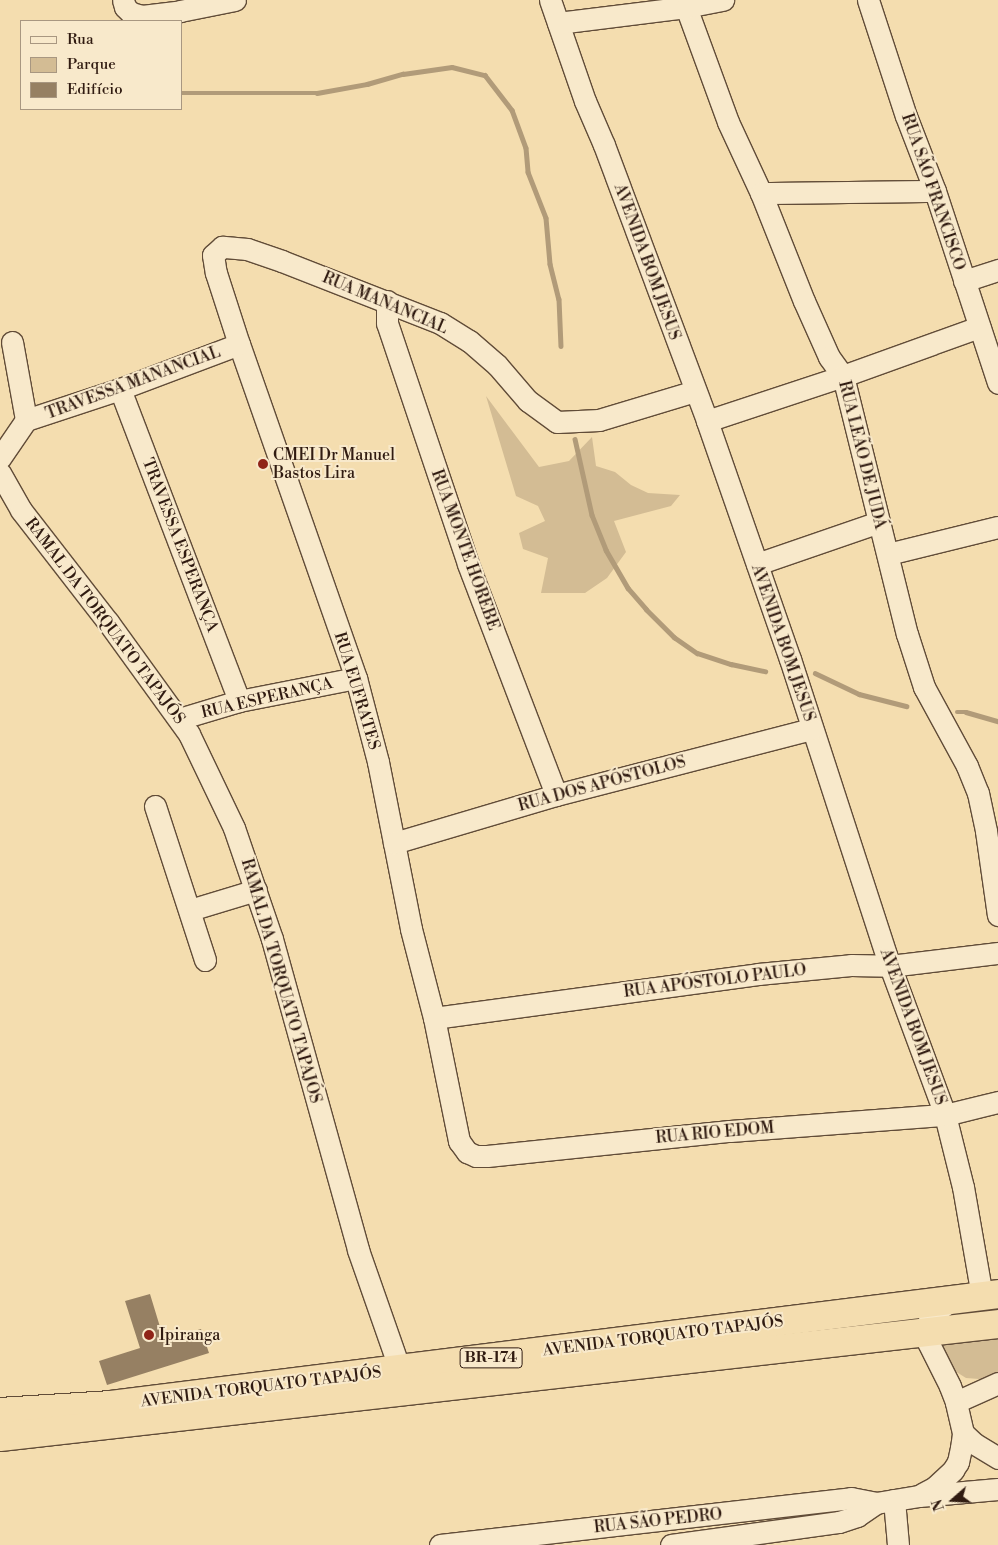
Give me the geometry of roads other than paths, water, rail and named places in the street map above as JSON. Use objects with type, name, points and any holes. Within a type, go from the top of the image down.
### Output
[{"type":"highway","name":"AVENIDA TORQUATO TAPAJÓS","points":[[0,1412],[111,1405],[990,1295]]},
{"type":"highway","name":"AVENIDA TORQUATO TAPAJÓS","points":[[0,1437],[403,1393],[623,1365],[998,1324]]},
{"type":"street","points":[[123,0],[125,7],[132,13],[142,16],[180,11],[235,0]]},
{"type":"street","name":"AVENIDA BOM JESUS","points":[[550,0],[584,101],[604,145],[706,421],[790,660],[890,966],[945,1115],[990,1295]]},
{"type":"street","points":[[558,23],[686,7],[723,0]]},
{"type":"street","name":"RUA SÃO FRANCISCO","points":[[868,0],[906,116],[935,191],[998,383]]},
{"type":"street","name":"RUA LEÃO DE JUDÁ","points":[[686,7],[728,122],[761,193],[829,357],[843,376],[907,634],[924,686],[967,766],[978,793],[986,831],[998,915]]},
{"type":"street","points":[[761,193],[935,191]]},
{"type":"street","name":"RUA MANANCIAL","points":[[216,273],[213,259],[214,252],[222,247],[230,246],[282,261],[440,323],[469,341],[497,365],[528,401],[558,422],[599,420],[695,391]]},
{"type":"street","points":[[964,281],[998,270]]},
{"type":"street","name":"RUA EUFRATES","points":[[216,273],[356,678],[378,762],[411,929],[434,1018],[453,1121]]},
{"type":"street","name":"RUA MONTE HOREBE","points":[[387,302],[387,323],[468,564],[556,794]]},
{"type":"street","points":[[706,421],[843,376],[979,327]]},
{"type":"street","name":"TRAVESSA MANANCIAL","points":[[12,342],[26,420]]},
{"type":"street","name":"TRAVESSA MANANCIAL","points":[[0,458],[26,420],[120,390],[239,344]]},
{"type":"street","name":"TRAVESSA ESPERANÇA","points":[[120,390],[240,701]]},
{"type":"street","name":"RAMAL DA TORQUATO TAPAJÓS","points":[[0,473],[21,510],[108,622],[189,734],[230,819],[256,890],[286,989],[358,1250],[400,1370]]},
{"type":"street","points":[[756,564],[879,522]]},
{"type":"street","points":[[888,554],[998,526]]},
{"type":"street","name":"RUA ESPERANÇA","points":[[179,719],[240,701],[356,678]]},
{"type":"street","name":"RUA DOS APÓSTOLOS","points":[[394,843],[556,794],[812,729]]},
{"type":"street","points":[[154,806],[205,960]]},
{"type":"street","points":[[190,910],[256,890]]},
{"type":"street","name":"RUA APÓSTOLO PAULO","points":[[434,1018],[758,974],[851,965],[890,966],[998,953]]},
{"type":"street","name":"RUA RIO EDOM","points":[[453,1121],[458,1141],[467,1152],[476,1156],[730,1131],[945,1115],[998,1102]]},
{"type":"street","points":[[919,1496],[935,1487],[953,1470],[958,1462],[963,1433],[956,1402],[928,1342],[926,1333],[930,1316],[952,1300]]},
{"type":"street","points":[[956,1402],[998,1383]]},
{"type":"street","points":[[963,1433],[975,1444],[998,1458]]},
{"type":"street","name":"RUA SÃO PEDRO","points":[[671,1545],[764,1539],[848,1520],[885,1502],[919,1496],[998,1489]]},
{"type":"street","name":"RUA SÃO PEDRO","points":[[440,1545],[851,1498],[885,1502]]},
{"type":"street","points":[[885,1502],[898,1545]]},
{"type":"street","points":[[762,1509],[764,1539]]},
{"type":"waterway","points":[[182,93],[317,93],[367,84],[403,74],[452,67],[485,75],[512,110],[526,148],[528,172],[546,218],[550,264],[559,299],[561,346]]},
{"type":"waterway","points":[[575,439],[592,515],[606,550],[628,588],[674,637],[697,653],[731,664],[765,671]]},
{"type":"waterway","points":[[815,673],[859,694],[906,706]]},
{"type":"waterway","points":[[957,712],[966,712],[998,721]]},
{"type":"place","name":"CMEI Dr Manuel Bastos Lira","points":[[263,464]]},
{"type":"place","name":"Ipiranga","points":[[149,1335]]}]
